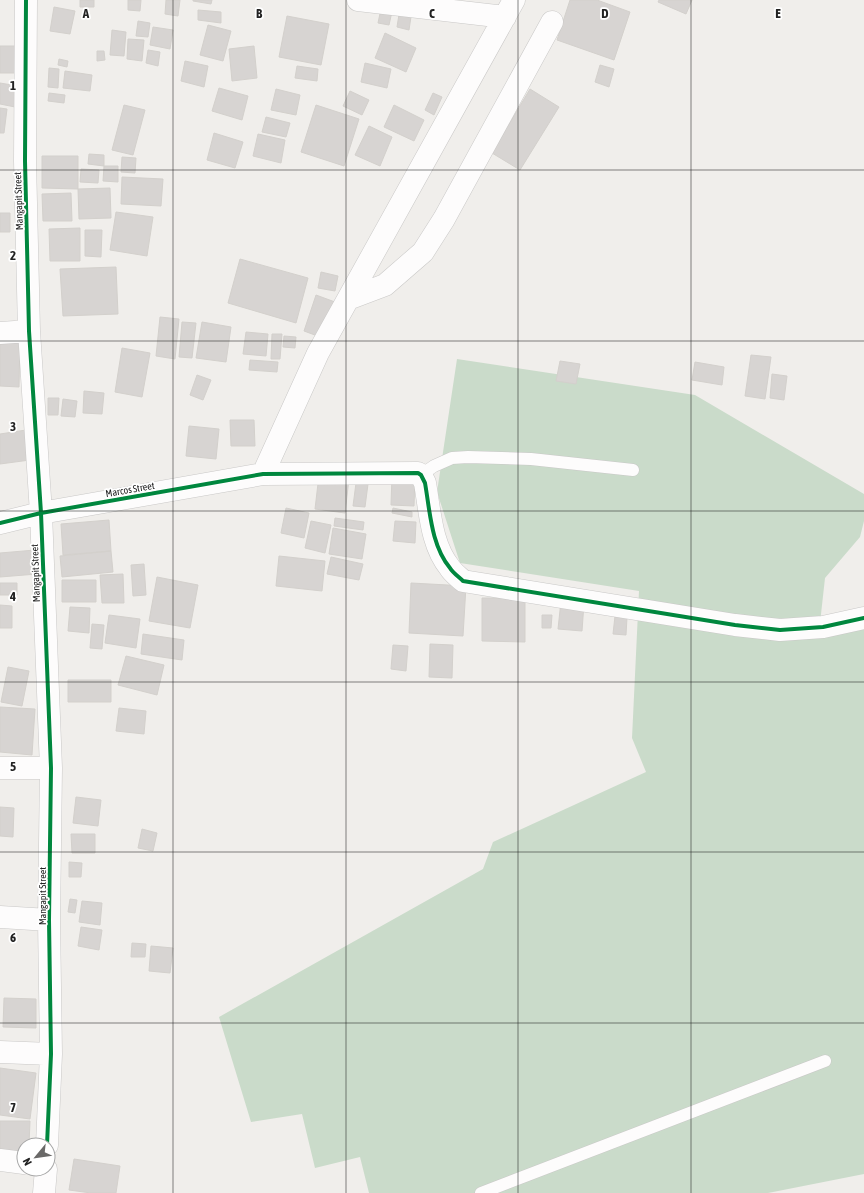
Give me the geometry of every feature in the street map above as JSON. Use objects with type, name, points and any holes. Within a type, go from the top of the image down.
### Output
[{"type":"street","name":"Mangapit Street","points":[[26,0],[25,161],[29,331],[41,512],[51,768],[49,920],[51,1054],[47,1137]]},
{"type":"street","points":[[263,474],[318,353],[509,8],[358,0]]},
{"type":"street","points":[[348,299],[385,285],[424,252],[444,219],[552,22]]},
{"type":"street","points":[[0,333],[29,331]]},
{"type":"street","name":"Marcos Street","points":[[0,523],[41,512],[263,474],[388,472],[418,473],[421,475]]},
{"type":"street","points":[[421,475],[425,483],[436,542],[450,569],[464,581],[735,625],[780,630],[823,627],[864,618]]},
{"type":"street","points":[[0,768],[51,768]]},
{"type":"street","points":[[0,917],[49,920]]},
{"type":"street","points":[[0,1052],[51,1054]]},
{"type":"street","points":[[0,1160],[16,1162]]},
{"type":"street","points":[[44,1193],[45,1177]]},
{"type":"lane","points":[[421,475],[434,466],[452,458],[468,457],[531,460],[634,470]]},
{"type":"lane","points":[[481,1193],[825,1061]]},
{"type":"green space","points":[[457,359],[695,395],[864,494],[864,521],[860,537],[825,578],[819,632],[864,623],[864,1174],[768,1193],[369,1193],[360,1157],[315,1168],[302,1114],[251,1122],[219,1017],[483,869],[493,842],[646,772],[632,738],[639,591],[460,563],[437,492]]},
{"type":"building","points":[[80,0],[94,0],[94,7],[80,7]]},
{"type":"building","points":[[128,0],[141,0],[140,11],[128,10]]},
{"type":"building","points":[[166,0],[180,0],[178,16],[165,14]]},
{"type":"building","points":[[193,0],[212,0],[211,4]]},
{"type":"building","points":[[570,0],[597,0],[630,12],[614,60],[557,40]]},
{"type":"building","points":[[659,0],[692,0],[686,14],[658,2]]},
{"type":"building","points":[[382,4],[393,7],[389,25],[378,23]]},
{"type":"building","points":[[54,7],[75,11],[70,34],[50,31]]},
{"type":"building","points":[[400,8],[412,10],[409,30],[397,27]]},
{"type":"building","points":[[198,10],[221,12],[221,23],[198,20]]},
{"type":"building","points":[[287,16],[329,24],[321,65],[279,57]]},
{"type":"building","points":[[138,21],[150,23],[148,37],[136,36]]},
{"type":"building","points":[[208,25],[231,31],[223,61],[200,55]]},
{"type":"building","points":[[153,27],[173,30],[170,49],[150,45]]},
{"type":"building","points":[[112,30],[126,32],[124,56],[110,55]]},
{"type":"building","points":[[385,33],[416,48],[406,72],[375,58]]},
{"type":"building","points":[[128,39],[144,40],[142,61],[127,59]]},
{"type":"building","points":[[0,46],[20,46],[20,73],[0,73]]},
{"type":"building","points":[[254,46],[257,78],[232,81],[229,49]]},
{"type":"building","points":[[148,50],[160,52],[158,66],[146,63]]},
{"type":"building","points":[[97,51],[104,51],[105,60],[97,61]]},
{"type":"building","points":[[59,59],[68,61],[67,67],[58,65]]},
{"type":"building","points":[[185,61],[208,66],[204,87],[181,81]]},
{"type":"building","points":[[365,63],[391,69],[387,88],[361,82]]},
{"type":"building","points":[[600,65],[614,69],[609,87],[595,82]]},
{"type":"building","points":[[297,66],[318,69],[317,81],[295,78]]},
{"type":"building","points":[[49,68],[59,69],[58,88],[48,87]]},
{"type":"building","points":[[65,71],[92,75],[90,91],[63,88]]},
{"type":"building","points":[[0,83],[18,86],[15,107],[0,104]]},
{"type":"building","points":[[219,88],[248,96],[242,120],[212,111]]},
{"type":"building","points":[[276,89],[300,95],[296,115],[271,110]]},
{"type":"building","points":[[530,89],[559,107],[520,170],[492,153]]},
{"type":"building","points":[[350,91],[369,100],[362,115],[343,106]]},
{"type":"building","points":[[49,93],[65,95],[64,103],[48,101]]},
{"type":"building","points":[[433,93],[442,97],[434,115],[425,110]]},
{"type":"building","points":[[124,105],[145,110],[133,155],[112,150]]},
{"type":"building","points":[[316,105],[359,119],[344,166],[301,152]]},
{"type":"building","points":[[394,105],[424,120],[414,141],[384,127]]},
{"type":"building","points":[[0,108],[7,109],[4,133],[0,133]]},
{"type":"building","points":[[266,117],[290,123],[286,137],[262,132]]},
{"type":"building","points":[[369,126],[392,137],[380,166],[355,155]]},
{"type":"building","points":[[214,133],[243,142],[235,168],[207,160]]},
{"type":"building","points":[[258,134],[285,140],[281,163],[253,156]]},
{"type":"building","points":[[89,154],[104,155],[104,166],[88,164]]},
{"type":"building","points":[[42,156],[78,156],[78,189],[42,188]]},
{"type":"building","points":[[122,157],[136,158],[135,173],[121,172]]},
{"type":"building","points":[[104,166],[118,166],[118,182],[103,181]]},
{"type":"building","points":[[81,169],[99,170],[98,183],[80,182]]},
{"type":"building","points":[[122,177],[163,179],[161,206],[121,204]]},
{"type":"building","points":[[110,188],[111,218],[79,219],[78,189]]},
{"type":"building","points":[[71,193],[72,221],[43,221],[42,194]]},
{"type":"building","points":[[116,212],[153,217],[147,256],[110,250]]},
{"type":"building","points":[[0,213],[10,213],[10,232],[0,232]]},
{"type":"building","points":[[80,228],[80,261],[50,261],[49,229]]},
{"type":"building","points":[[85,230],[102,230],[101,257],[85,256]]},
{"type":"building","points":[[240,259],[308,278],[296,323],[228,303]]},
{"type":"building","points":[[116,267],[118,314],[63,316],[60,269]]},
{"type":"building","points":[[321,272],[338,276],[335,291],[318,288]]},
{"type":"building","points":[[316,295],[335,302],[323,338],[304,331]]},
{"type":"building","points":[[160,317],[179,319],[175,359],[156,356]]},
{"type":"building","points":[[182,322],[196,323],[192,358],[179,357]]},
{"type":"building","points":[[202,322],[231,327],[226,362],[196,358]]},
{"type":"building","points":[[246,332],[268,334],[266,356],[243,354]]},
{"type":"building","points":[[272,334],[282,334],[280,359],[271,359]]},
{"type":"building","points":[[284,336],[296,337],[295,348],[283,347]]},
{"type":"building","points":[[0,339],[20,340],[19,387],[0,386]]},
{"type":"building","points":[[122,348],[150,353],[142,397],[115,392]]},
{"type":"building","points":[[751,355],[771,357],[765,399],[745,396]]},
{"type":"building","points":[[250,360],[278,362],[277,372],[249,370]]},
{"type":"building","points":[[560,361],[580,364],[576,384],[556,381]]},
{"type":"building","points":[[695,362],[724,367],[722,385],[692,380]]},
{"type":"building","points":[[772,374],[787,376],[784,400],[770,398]]},
{"type":"building","points":[[197,375],[211,380],[203,400],[190,395]]},
{"type":"building","points":[[84,391],[104,393],[102,414],[83,413]]},
{"type":"building","points":[[48,398],[59,398],[58,415],[48,415]]},
{"type":"building","points":[[63,399],[77,401],[75,417],[61,416]]},
{"type":"building","points":[[230,420],[254,420],[255,446],[231,446]]},
{"type":"building","points":[[189,426],[219,429],[216,459],[186,456]]},
{"type":"building","points":[[26,430],[30,460],[0,464],[0,434]]},
{"type":"building","points":[[319,475],[349,479],[345,513],[315,509]]},
{"type":"building","points":[[392,475],[415,476],[414,506],[391,505]]},
{"type":"building","points":[[356,483],[368,484],[365,507],[353,506]]},
{"type":"building","points":[[286,508],[309,513],[304,538],[281,533]]},
{"type":"building","points":[[393,508],[412,512],[412,517],[392,513]]},
{"type":"building","points":[[335,518],[364,522],[363,530],[334,526]]},
{"type":"building","points":[[109,520],[111,551],[63,555],[61,524]]},
{"type":"building","points":[[311,521],[331,525],[325,553],[305,548]]},
{"type":"building","points":[[395,521],[416,522],[415,543],[393,541]]},
{"type":"building","points":[[333,528],[366,534],[362,559],[329,554]]},
{"type":"building","points":[[35,550],[37,574],[0,577],[0,553]]},
{"type":"building","points":[[111,551],[113,572],[62,577],[60,556]]},
{"type":"building","points":[[279,556],[325,561],[322,591],[276,586]]},
{"type":"building","points":[[331,557],[363,564],[359,580],[327,574]]},
{"type":"building","points":[[144,564],[146,595],[133,596],[131,565]]},
{"type":"building","points":[[123,574],[124,603],[102,603],[100,575]]},
{"type":"building","points":[[157,577],[198,585],[190,628],[149,621]]},
{"type":"building","points":[[62,580],[96,580],[96,602],[62,602]]},
{"type":"building","points":[[0,583],[17,583],[17,595],[0,595]]},
{"type":"building","points":[[411,583],[466,586],[463,636],[409,633]]},
{"type":"building","points":[[482,598],[525,598],[525,642],[482,641]]},
{"type":"building","points":[[561,601],[584,603],[582,631],[558,629]]},
{"type":"building","points":[[0,605],[12,606],[12,628],[0,628]]},
{"type":"building","points":[[70,607],[90,608],[89,633],[68,631]]},
{"type":"building","points":[[109,615],[140,619],[136,648],[105,643]]},
{"type":"building","points":[[542,615],[552,615],[551,628],[542,628]]},
{"type":"building","points":[[615,616],[627,617],[626,635],[613,634]]},
{"type":"building","points":[[92,624],[104,625],[102,649],[90,648]]},
{"type":"building","points":[[143,634],[184,640],[182,660],[141,654]]},
{"type":"building","points":[[430,644],[453,645],[452,678],[429,677]]},
{"type":"building","points":[[393,645],[408,646],[406,671],[391,669]]},
{"type":"building","points":[[126,656],[164,665],[157,695],[118,685]]},
{"type":"building","points":[[8,667],[29,671],[22,706],[1,702]]},
{"type":"building","points":[[68,680],[111,680],[111,702],[68,702]]},
{"type":"building","points":[[0,707],[35,709],[32,755],[0,752]]},
{"type":"building","points":[[119,708],[146,711],[144,734],[116,731]]},
{"type":"building","points":[[76,797],[101,800],[98,826],[73,823]]},
{"type":"building","points":[[0,807],[14,808],[13,837],[0,836]]},
{"type":"building","points":[[142,829],[157,833],[153,851],[138,848]]},
{"type":"building","points":[[71,834],[95,834],[95,853],[72,853]]},
{"type":"building","points":[[69,862],[82,863],[81,877],[69,877]]},
{"type":"building","points":[[70,899],[77,900],[75,913],[68,912]]},
{"type":"building","points":[[82,901],[102,903],[100,925],[79,922]]},
{"type":"building","points":[[81,927],[102,930],[99,950],[78,946]]},
{"type":"building","points":[[132,943],[146,944],[145,957],[131,957]]},
{"type":"building","points":[[151,946],[173,948],[170,973],[149,971]]},
{"type":"building","points":[[4,998],[36,999],[36,1028],[3,1027]]},
{"type":"building","points":[[0,1068],[36,1073],[30,1119],[0,1115]]},
{"type":"building","points":[[0,1121],[30,1121],[29,1137],[16,1137],[16,1154],[0,1154]]},
{"type":"building","points":[[74,1159],[120,1166],[116,1193],[91,1193],[69,1190]]},
{"type":"cycle path","points":[[26,0],[25,161],[29,331],[41,513],[51,768],[49,920],[51,1054],[47,1137]]},
{"type":"cycle path","points":[[0,523],[41,513],[263,474],[418,473],[421,475],[425,483],[432,527],[439,549],[451,570],[463,581],[735,625],[780,630],[823,627],[864,618]]}]
